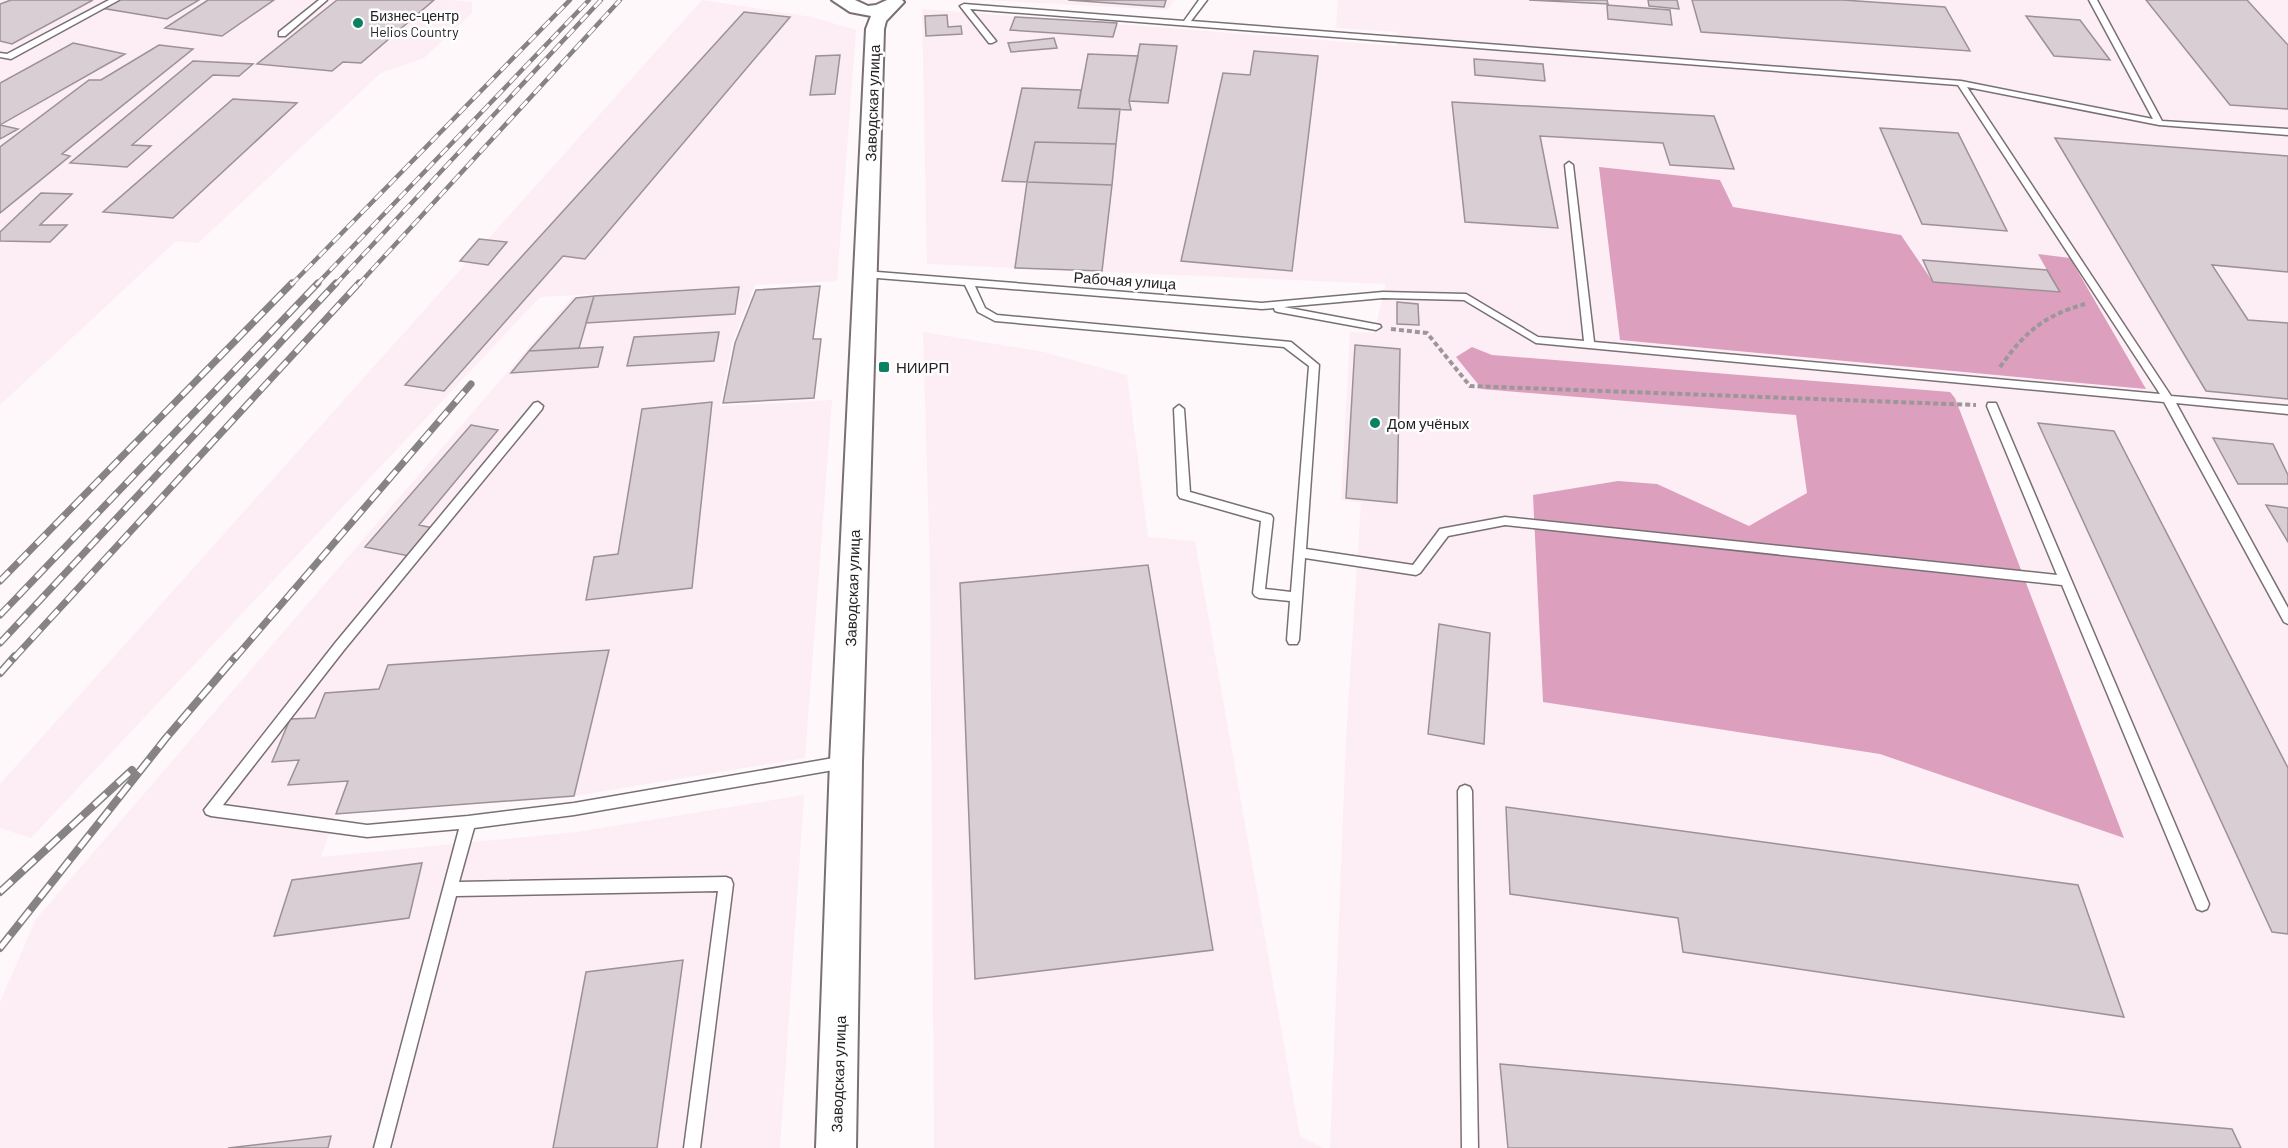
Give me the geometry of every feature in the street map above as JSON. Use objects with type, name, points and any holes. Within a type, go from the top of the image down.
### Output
[{"type":"street","name":"Заводская улица","points":[[836,1148],[846,762],[865,274],[866,7]]},
{"type":"lane","points":[[0,55],[8,57],[115,0]]},
{"type":"lane","points":[[282,34],[323,0]]},
{"type":"lane","points":[[1185,24],[1203,0]]},
{"type":"lane","points":[[2093,0],[2158,123]]},
{"type":"lane","points":[[992,41],[964,6],[1961,83],[2158,123],[2288,132]]},
{"type":"lane","points":[[1961,83],[2169,399],[2288,619]]},
{"type":"lane","points":[[1569,165],[1589,345]]},
{"type":"lane","name":"Рабочая улица","points":[[865,274],[1262,306],[1383,295],[1466,297],[1536,340],[2288,411]]},
{"type":"lane","points":[[969,283],[981,310],[995,318],[1287,344],[1314,366],[1293,640]]},
{"type":"lane","points":[[1262,306],[1376,327]]},
{"type":"lane","points":[[538,406],[340,646],[211,810],[367,831],[574,809],[846,762]]},
{"type":"lane","points":[[1992,406],[2202,904]]},
{"type":"lane","points":[[1179,409],[1184,495],[1267,518],[1259,593],[1296,597]]},
{"type":"lane","points":[[1299,553],[1416,570],[1444,532],[1505,521],[2066,581]]},
{"type":"lane","points":[[1465,791],[1470,1148]]},
{"type":"lane","points":[[382,1148],[468,822]]},
{"type":"lane","points":[[450,889],[726,884],[692,1148]]},
{"type":"path","points":[[1999,383],[2001,366],[2024,333],[2060,310],[2103,300]]},
{"type":"path","points":[[1376,327],[1427,333],[1470,386],[1992,406]]},
{"type":"shaded area","points":[[0,0],[450,0],[472,2],[472,13],[424,58],[381,73],[198,243],[176,241],[0,405]]},
{"type":"shaded area","points":[[702,0],[812,17],[856,30],[837,281],[755,285],[732,343],[720,406],[832,400],[805,758],[574,796],[336,814],[321,857],[577,832],[804,795],[780,1148],[0,1148],[0,1002],[36,919],[572,297],[656,291],[540,297],[31,838],[0,828],[0,784]]},
{"type":"shaded area","points":[[986,0],[1174,0],[1168,10]]},
{"type":"shaded area","points":[[1338,0],[2288,0],[2288,1148],[1330,1148],[1346,740],[1361,503],[1341,500],[1350,332],[1374,333],[1386,284],[927,264],[922,9],[1397,46],[1397,32],[1336,28]]},
{"type":"shaded area","points":[[1599,167],[1720,180],[1733,207],[1901,235],[1933,282],[2059,292],[2038,254],[2070,258],[2146,389],[1620,340]]},
{"type":"shaded area","points":[[923,332],[1044,352],[1127,375],[1148,537],[1195,541],[1300,1136],[1323,1148],[934,1148],[930,568]]},
{"type":"shaded area","points":[[1472,347],[1492,355],[1950,392],[1955,398],[2124,838],[1880,754],[1543,702],[1533,495],[1618,481],[1657,484],[1749,526],[1807,493],[1796,415],[1482,389],[1456,357]]},
{"type":"building","points":[[11,0],[93,0],[12,44],[0,41],[0,4]]},
{"type":"building","points":[[115,0],[199,0],[167,19],[101,8]]},
{"type":"building","points":[[208,0],[274,0],[222,36],[165,28]]},
{"type":"building","name":"Бизнес-центр Helios Country","points":[[337,0],[434,0],[361,63],[343,62],[332,71],[257,64]]},
{"type":"building","points":[[1068,0],[1166,0],[1164,7]]},
{"type":"building","points":[[1529,0],[1607,0],[1608,4]]},
{"type":"building","points":[[1648,0],[1677,0],[1679,9],[1649,6]]},
{"type":"building","points":[[1692,0],[1843,0],[1945,7],[1970,51],[1701,32]]},
{"type":"building","points":[[2146,0],[2247,0],[2288,45],[2288,109],[2230,105]]},
{"type":"building","points":[[1607,5],[1670,10],[1672,25],[1608,19]]},
{"type":"building","points":[[744,12],[790,17],[585,259],[563,256],[444,391],[405,385]]},
{"type":"building","points":[[947,15],[948,27],[961,26],[962,34],[926,36],[925,16]]},
{"type":"building","points":[[2026,16],[2080,20],[2110,60],[2054,56]]},
{"type":"building","points":[[1015,17],[1117,23],[1113,37],[1010,30]]},
{"type":"building","points":[[1054,38],[1057,48],[1011,52],[1008,43]]},
{"type":"building","points":[[73,43],[125,54],[0,125],[0,83]]},
{"type":"building","points":[[1140,44],[1177,46],[1168,103],[1129,101]]},
{"type":"building","points":[[159,45],[193,49],[62,154],[70,156],[0,213],[0,147],[89,80],[101,80]]},
{"type":"building","points":[[1254,51],[1318,56],[1292,271],[1181,261],[1223,73],[1250,75]]},
{"type":"building","points":[[1088,54],[1138,56],[1129,101],[1131,110],[1078,108]]},
{"type":"building","points":[[840,55],[835,94],[810,95],[816,56]]},
{"type":"building","points":[[1474,59],[1543,64],[1545,81],[1475,75]]},
{"type":"building","points":[[193,61],[253,64],[239,76],[213,75],[132,145],[151,146],[127,167],[70,163]]},
{"type":"building","points":[[1022,88],[1081,90],[1078,108],[1120,109],[1116,144],[1035,142],[1027,182],[1002,181]]},
{"type":"building","points":[[233,99],[297,103],[173,218],[103,212]]},
{"type":"building","points":[[1452,102],[1714,116],[1734,169],[1670,165],[1663,143],[1540,136],[1558,228],[1465,222]]},
{"type":"building","points":[[0,125],[18,129],[0,139]]},
{"type":"building","points":[[1880,128],[1958,133],[2007,231],[1922,224]]},
{"type":"building","points":[[2055,138],[2288,156],[2288,272],[2212,265],[2248,320],[2288,323],[2288,399],[2206,391]]},
{"type":"building","points":[[1035,142],[1116,144],[1112,185],[1027,182]]},
{"type":"building","points":[[1027,182],[1112,185],[1102,271],[1015,268]]},
{"type":"building","points":[[41,193],[72,194],[40,225],[67,225],[50,242],[0,241],[0,232]]},
{"type":"building","points":[[479,239],[507,242],[488,265],[460,261]]},
{"type":"building","points":[[1923,260],[2047,270],[2060,292],[1933,282]]},
{"type":"building","points":[[820,286],[813,339],[821,339],[814,398],[723,403],[735,343],[756,290]]},
{"type":"building","points":[[739,287],[735,314],[586,323],[594,296]]},
{"type":"building","points":[[594,296],[579,348],[529,351],[576,298]]},
{"type":"building","points":[[1397,302],[1418,304],[1419,325],[1397,324]]},
{"type":"building","points":[[719,332],[714,361],[627,366],[634,337]]},
{"type":"building","name":"Дом учёных","points":[[1355,345],[1400,349],[1397,503],[1346,498]]},
{"type":"building","points":[[603,347],[598,367],[511,373],[529,351]]},
{"type":"building","points":[[712,402],[692,588],[586,600],[594,557],[618,554],[642,409]]},
{"type":"building","points":[[2038,423],[2114,431],[2288,768],[2288,934],[2272,932]]},
{"type":"building","points":[[471,425],[498,430],[419,525],[433,528],[409,556],[365,547]]},
{"type":"building","points":[[2213,438],[2273,444],[2288,475],[2288,484],[2238,484]]},
{"type":"building","points":[[2266,505],[2288,508],[2288,542]]},
{"type":"building","points":[[1148,565],[1213,950],[975,979],[960,583]]},
{"type":"building","points":[[1439,624],[1490,633],[1484,744],[1428,734]]},
{"type":"building","points":[[609,650],[574,796],[336,814],[348,781],[288,785],[299,760],[272,762],[290,719],[315,718],[325,693],[379,689],[388,665]]},
{"type":"building","points":[[1506,807],[2078,885],[2124,1017],[1683,952],[1678,918],[1510,894]]},
{"type":"building","points":[[422,863],[409,918],[274,936],[292,880]]},
{"type":"building","points":[[683,960],[657,1148],[553,1148],[586,972]]},
{"type":"building","points":[[1500,1064],[2232,1129],[2241,1148],[1508,1148]]},
{"type":"building","points":[[331,1136],[328,1148],[228,1148]]},
{"type":"railway","points":[[291,285],[570,0]]},
{"type":"railway","points":[[316,285],[589,0]]},
{"type":"railway","points":[[335,285],[601,0]]},
{"type":"railway","points":[[358,285],[620,0]]},
{"type":"railway","points":[[0,581],[292,283]]},
{"type":"railway","points":[[0,615],[318,283]]},
{"type":"railway","points":[[0,643],[336,283]]},
{"type":"railway","points":[[14,658],[359,283]]},
{"type":"railway","points":[[235,658],[471,384]]},
{"type":"railway","points":[[0,673],[15,656]]},
{"type":"railway","points":[[0,948],[166,738],[236,656]]},
{"type":"railway","points":[[0,892],[132,770]]},
{"type":"place","name":"Бизнес-центр Helios Country","points":[[358,23]]},
{"type":"place","name":"НИИРП","points":[[884,367]]},
{"type":"place","name":"Дом учёных","points":[[1375,423]]}]
